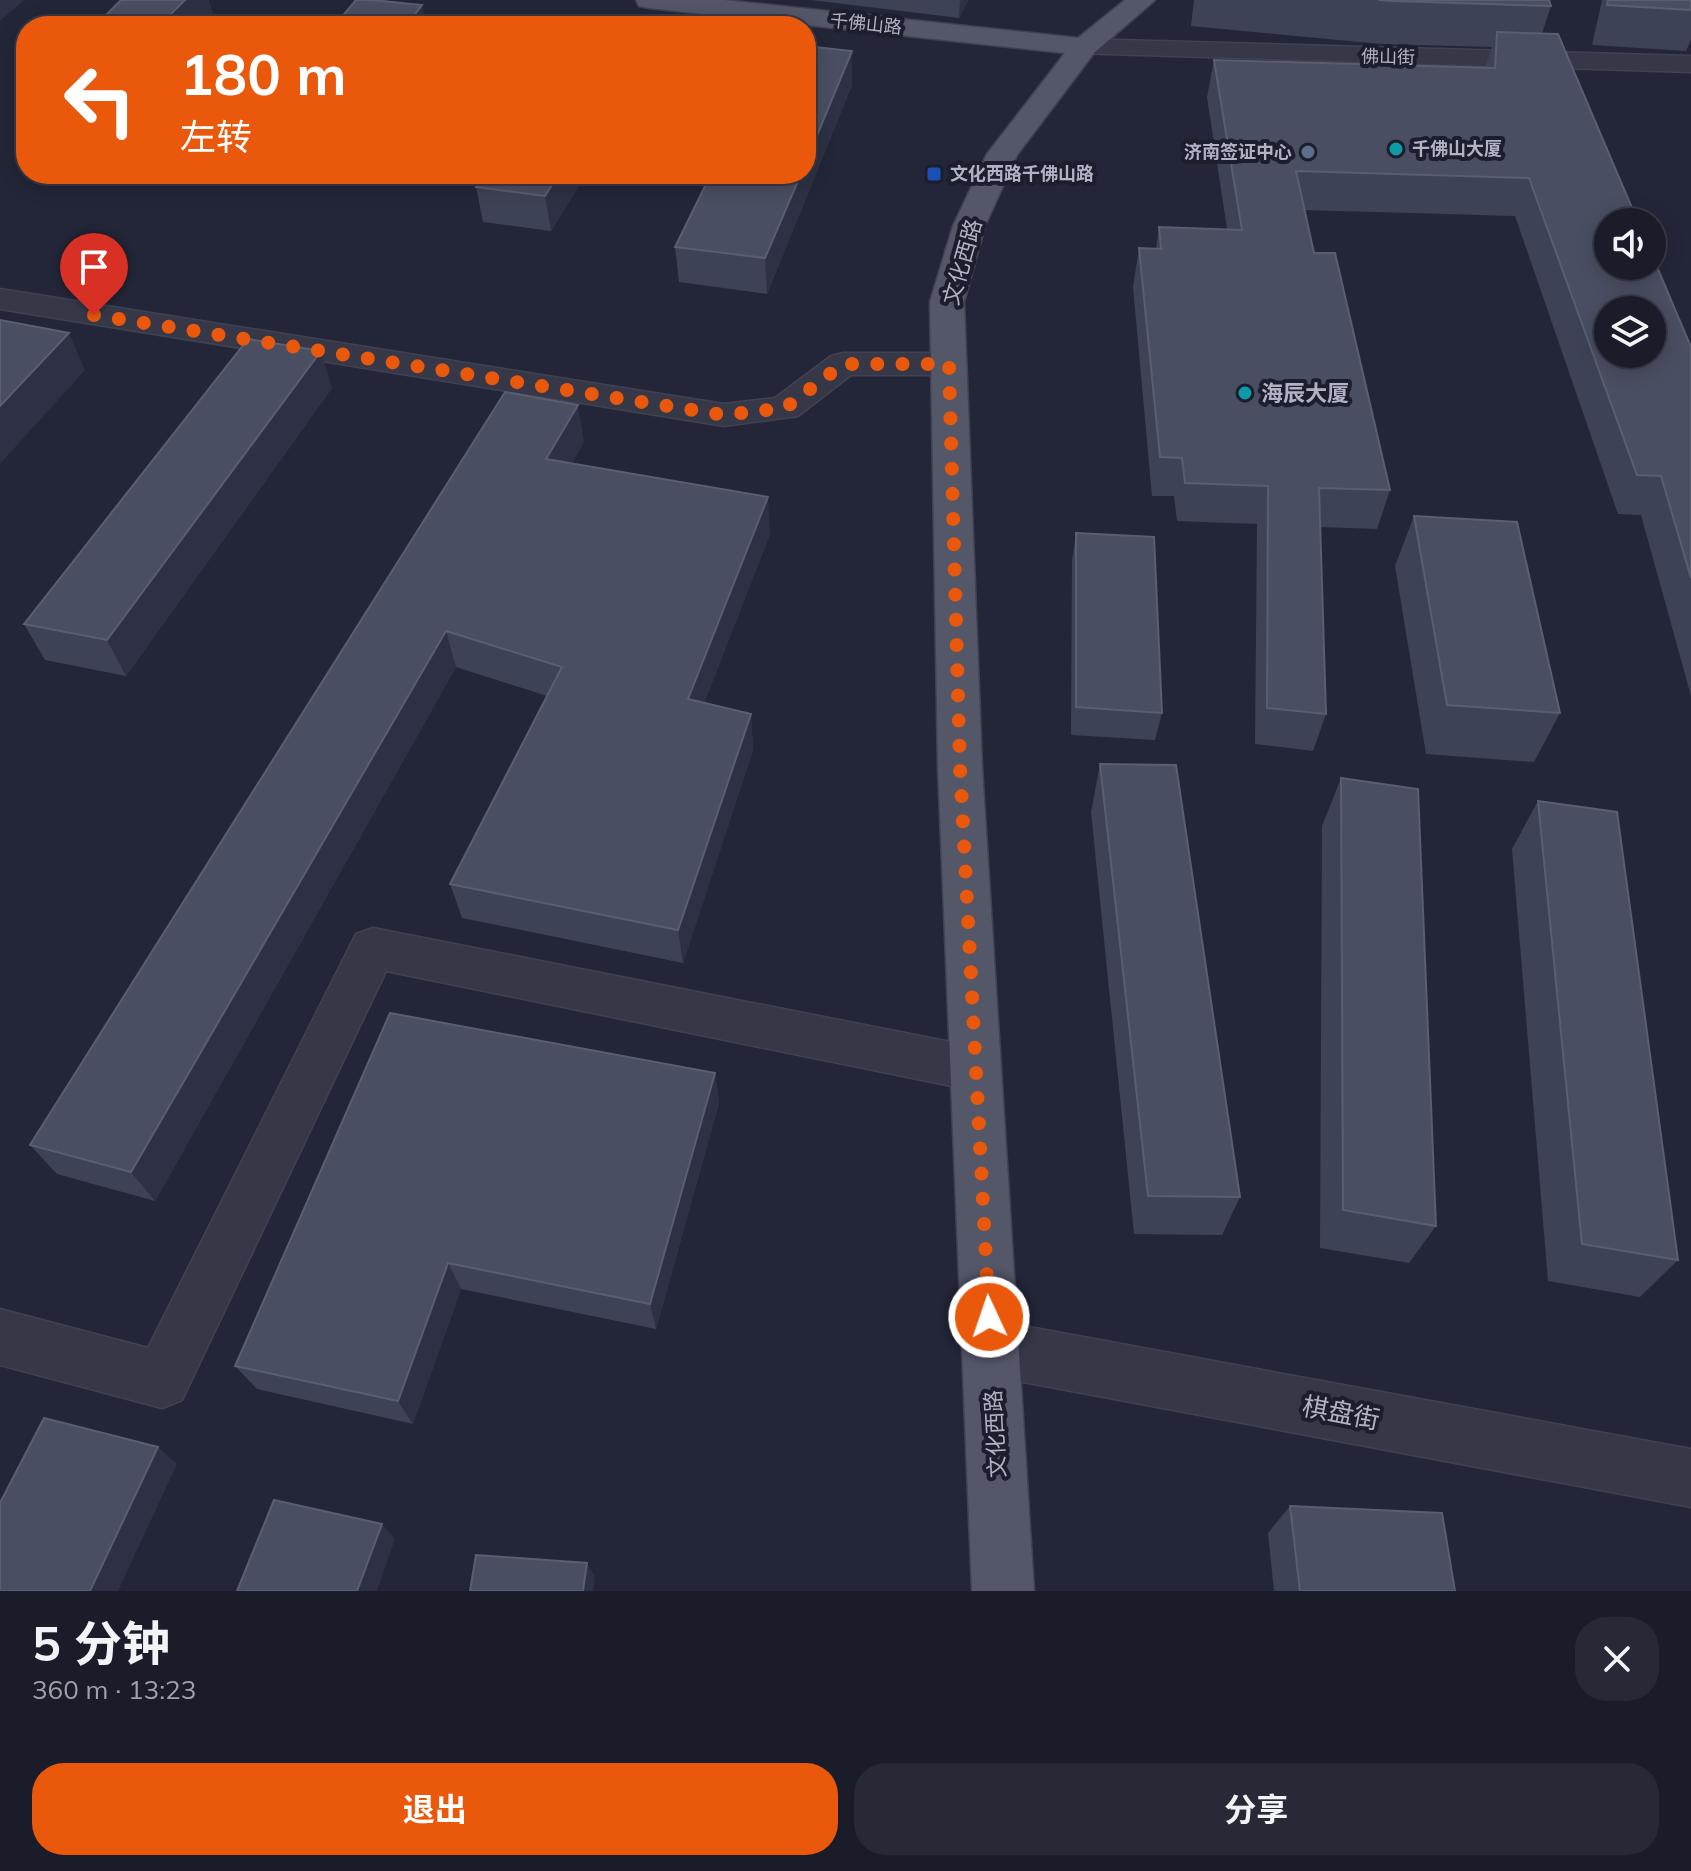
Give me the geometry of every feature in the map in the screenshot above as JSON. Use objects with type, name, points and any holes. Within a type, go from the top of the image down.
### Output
[{"type":"main road","name":"千佛山路","points":[[649,0],[797,16]]},
{"type":"main road","name":"文化西路","points":[[1003,1591],[960,767],[947,302],[969,226],[1002,154],[1084,47],[1142,0]]},
{"type":"main road","name":"千佛山路","points":[[816,18],[1084,47]]},
{"type":"street","name":"佛山街","points":[[1084,47],[1691,64]]},
{"type":"street","points":[[0,299],[724,415],[785,408],[843,364],[949,364]]},
{"type":"street","points":[[0,1337],[162,1380],[373,948],[976,1069]]},
{"type":"street","name":"棋盘街","points":[[991,1348],[1691,1478]]},
{"type":"building","points":[[121,0],[185,0],[169,16],[105,16]]},
{"type":"building","points":[[356,0],[422,5],[414,16],[342,16]]},
{"type":"building","points":[[1379,0],[1549,0],[1551,6],[1393,1]]},
{"type":"building","points":[[1608,0],[1691,0],[1691,10],[1607,5]]},
{"type":"building","points":[[1497,32],[1558,34],[1632,208],[1594,208],[1594,280],[1663,280],[1691,347],[1691,578],[1661,476],[1637,475],[1598,368],[1666,368],[1666,296],[1594,296],[1594,357],[1529,178],[1296,171],[1314,253],[1335,253],[1390,490],[1319,488],[1326,714],[1267,708],[1268,486],[1185,483],[1182,458],[1160,457],[1139,248],[1161,249],[1159,227],[1242,230],[1214,60],[1495,68]]},
{"type":"building","points":[[816,47],[852,51],[816,138]]},
{"type":"building","points":[[478,184],[553,184],[545,196],[476,187]]},
{"type":"building","points":[[706,184],[797,184],[765,258],[675,247]]},
{"type":"building","points":[[0,320],[69,333],[0,406]]},
{"type":"building","points":[[248,339],[321,351],[107,640],[24,624]]},
{"type":"building","points":[[505,392],[578,405],[546,459],[768,497],[688,699],[751,714],[678,930],[450,884],[562,667],[446,631],[131,1172],[30,1145]]},
{"type":"building","points":[[1414,516],[1517,522],[1560,713],[1447,705]]},
{"type":"building","points":[[1076,533],[1154,537],[1162,713],[1076,707]]},
{"type":"building","points":[[1100,764],[1176,765],[1240,1197],[1148,1196]]},
{"type":"building","points":[[1341,778],[1418,789],[1436,1226],[1343,1210]]},
{"type":"building","points":[[1538,801],[1617,812],[1678,1260],[1582,1244]]},
{"type":"building","points":[[390,1013],[715,1073],[650,1304],[448,1263],[398,1401],[235,1366]]},
{"type":"building","points":[[44,1418],[158,1447],[90,1591],[0,1591],[0,1503]]},
{"type":"building","points":[[274,1500],[382,1524],[357,1591],[237,1591]]},
{"type":"building","points":[[1290,1506],[1442,1513],[1455,1591],[1300,1591]]},
{"type":"building","points":[[476,1555],[587,1563],[583,1591],[470,1591]]},
{"type":"place","name":"千佛山大厦","points":[[1396,149]]},
{"type":"place","name":"济南签证中心","points":[[1308,152]]},
{"type":"place","name":"文化西路千佛山路","points":[[934,174]]},
{"type":"place","name":"海辰大厦","points":[[1245,393]]},
{"type":"route","points":[[94,315],[724,415],[785,408],[843,364],[949,364],[960,767],[989,1317]]}]
